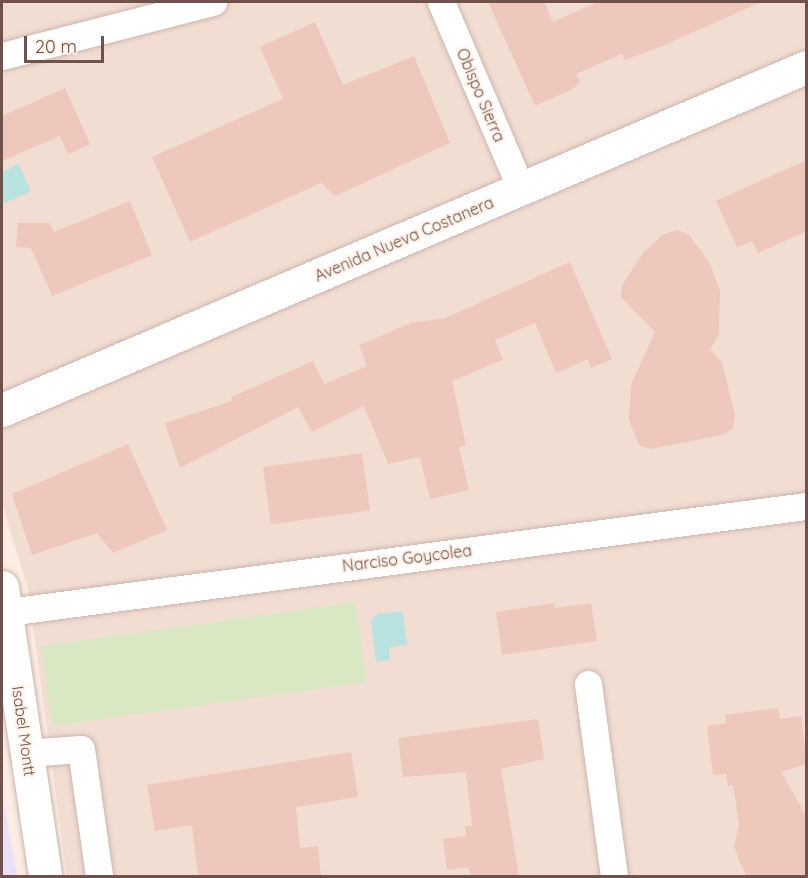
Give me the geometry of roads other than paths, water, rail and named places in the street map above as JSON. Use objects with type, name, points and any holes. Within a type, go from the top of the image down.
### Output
[{"type":"main road","name":"Avenida Nueva Costanera","points":[[2,410],[807,68]]},
{"type":"main road","name":"Isabel Montt","points":[[5,599],[45,876]]},
{"type":"street","points":[[2,56],[213,2]]},
{"type":"street","name":"Obispo Sierra","points":[[441,2],[521,189]]},
{"type":"street","name":"Narciso Goycolea","points":[[5,599],[807,506]]},
{"type":"street","points":[[588,684],[614,876]]},
{"type":"street","points":[[26,753],[81,749],[99,876]]},
{"type":"water","points":[[19,164],[31,192],[2,204],[2,172]]},
{"type":"water","points":[[403,611],[407,645],[389,647],[390,660],[376,662],[371,620],[378,614]]}]
